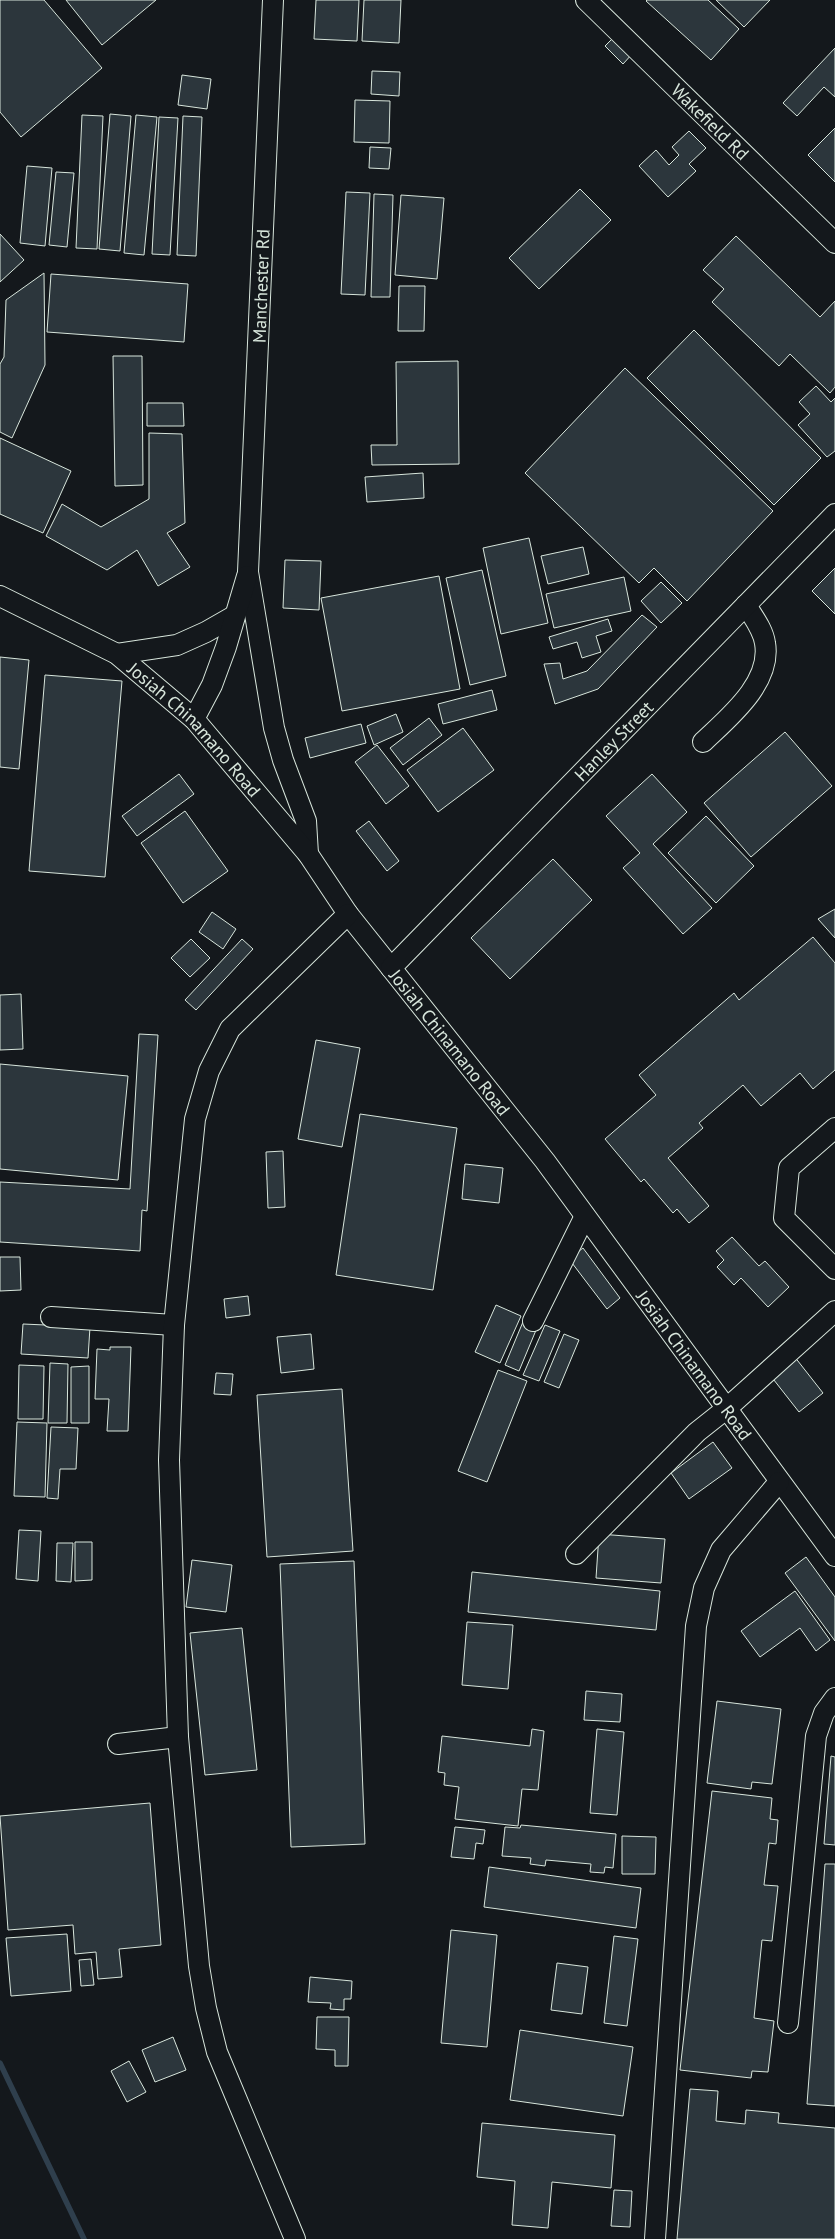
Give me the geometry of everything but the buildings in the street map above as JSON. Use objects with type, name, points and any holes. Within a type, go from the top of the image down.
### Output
[{"type":"street","name":"Manchester Rd","points":[[248,572],[273,0]]},
{"type":"street","name":"Wakefield Rd","points":[[586,0],[835,243]]},
{"type":"street","name":"Hanley Street","points":[[391,968],[835,514]]},
{"type":"street","points":[[194,719],[215,678],[248,572]]},
{"type":"street","points":[[248,572],[274,728],[283,760],[306,821],[308,854]]},
{"type":"street","name":"Josiah Chinamano Road","points":[[0,596],[117,654],[194,719],[308,854],[348,914],[545,1161],[835,1556]]},
{"type":"street","points":[[703,742],[746,700],[763,672],[766,644],[759,626],[746,605]]},
{"type":"street","points":[[117,654],[177,645],[206,632],[234,616]]},
{"type":"street","points":[[295,2239],[218,2052],[206,2008],[199,1966],[178,1737],[169,1460],[174,1325],[195,1119],[209,1071],[230,1030],[348,914]]},
{"type":"street","points":[[835,1128],[789,1168],[784,1218],[835,1269]]},
{"type":"street","points":[[533,1321],[586,1216]]},
{"type":"street","points":[[576,1554],[697,1432],[726,1409],[835,1311]]},
{"type":"street","points":[[51,1317],[174,1325]]},
{"type":"street","points":[[655,2239],[696,1626],[704,1588],[721,1550],[779,1482]]},
{"type":"street","points":[[788,2023],[816,1736],[824,1714],[835,1698]]},
{"type":"street","points":[[118,1744],[178,1737]]},
{"type":"waterway","points":[[0,2063],[84,2239]]}]
